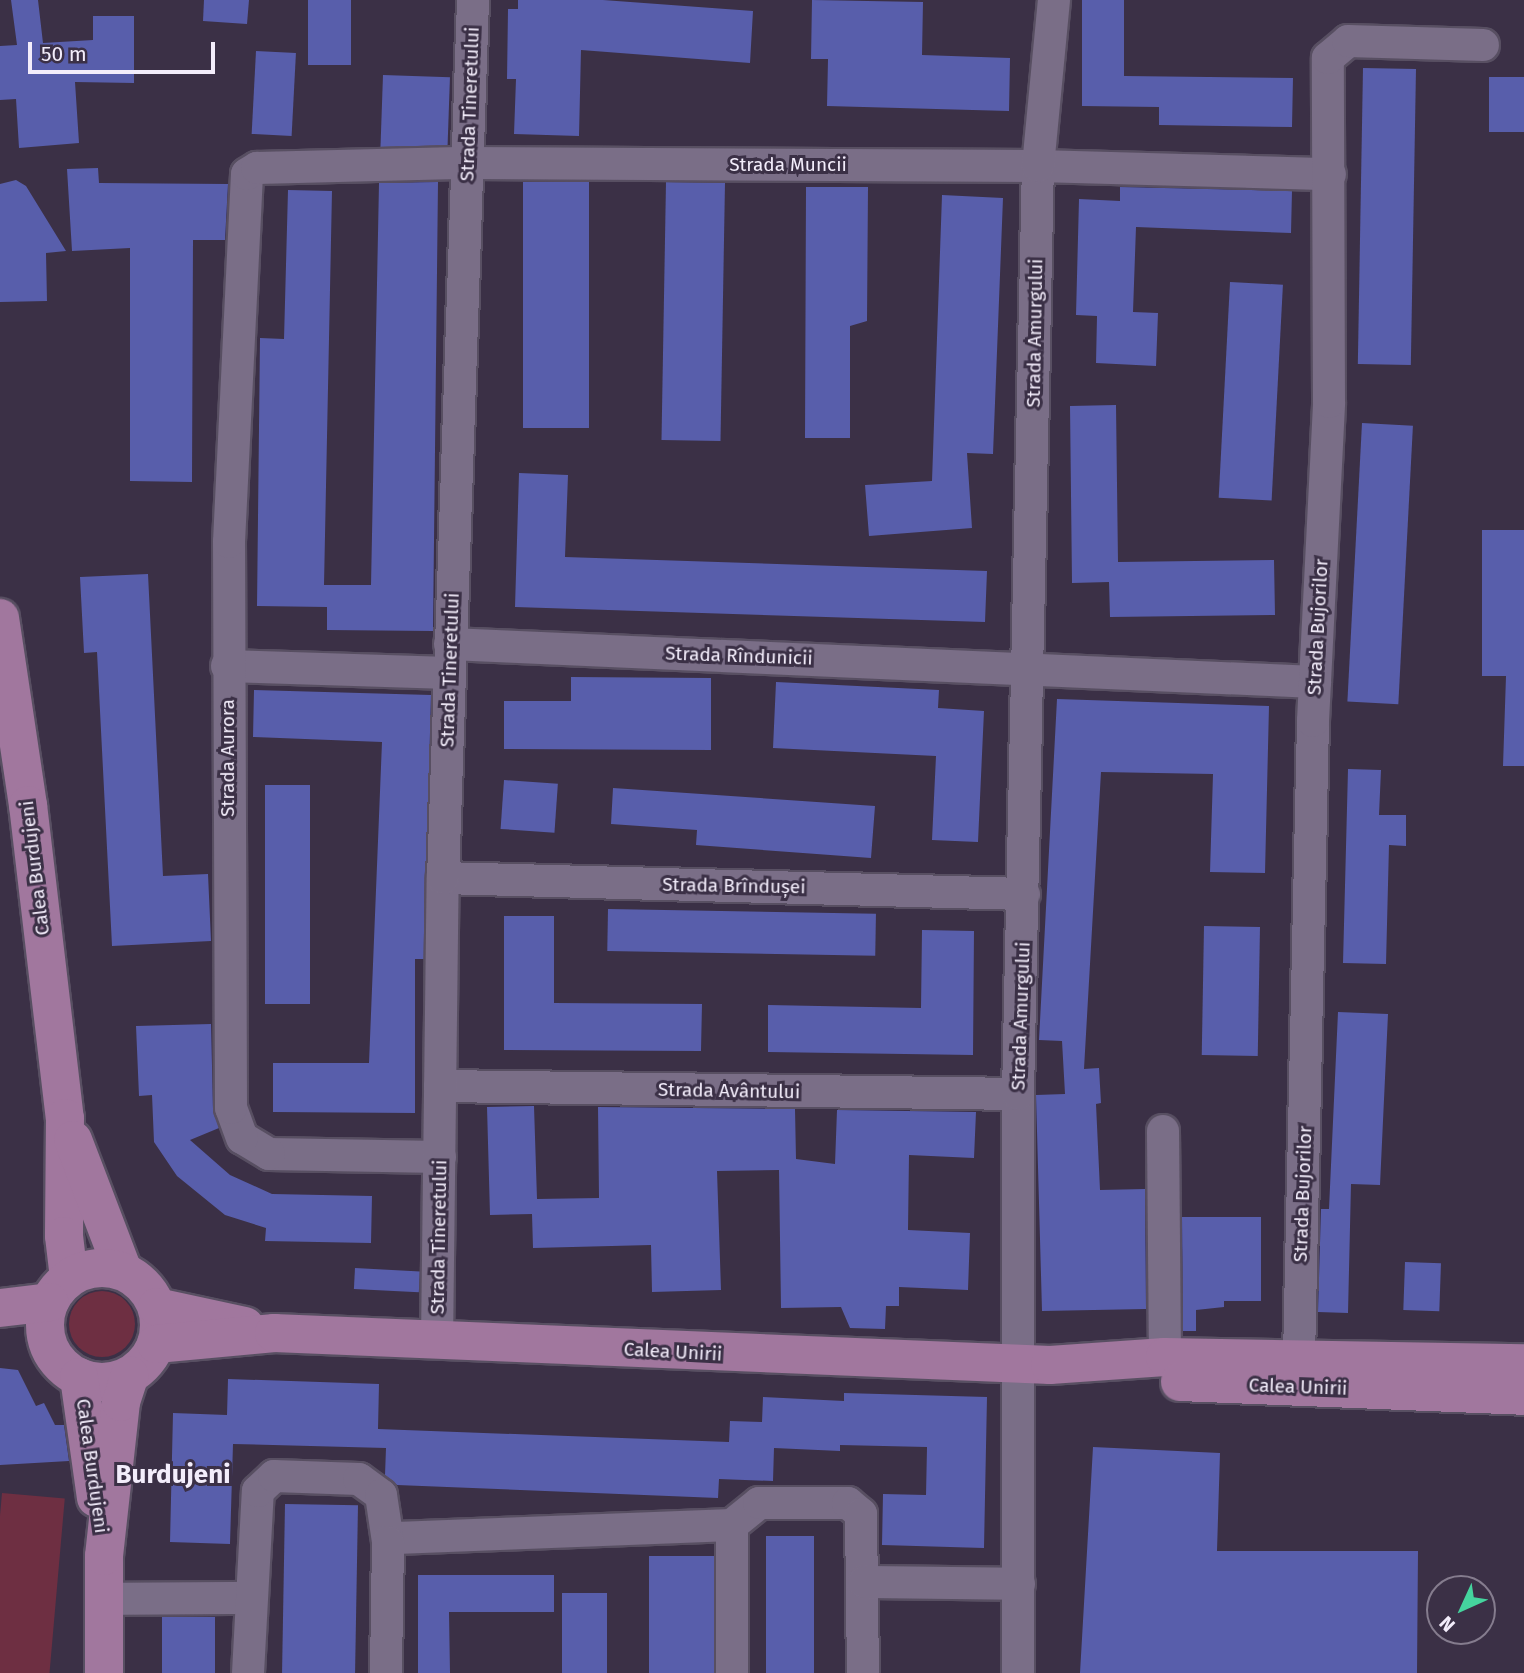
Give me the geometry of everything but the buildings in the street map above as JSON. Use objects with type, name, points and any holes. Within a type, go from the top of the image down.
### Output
[{"type":"main road","name":"Calea Burdujeni","points":[[0,618],[27,792],[65,1118],[64,1236],[60,1290]]},
{"type":"main road","name":"Calea Burdujeni","points":[[65,1118],[123,1271]]},
{"type":"main road","points":[[0,1308],[60,1290],[105,1267],[123,1271],[149,1291],[157,1307],[156,1344],[130,1375],[114,1381],[79,1377],[66,1369],[48,1343],[0,1332]]},
{"type":"main road","points":[[48,1343],[60,1290]]},
{"type":"main road","name":"Calea Unirii","points":[[157,1307],[274,1333]]},
{"type":"main road","name":"Calea Unirii","points":[[156,1344],[274,1333],[1073,1366],[1166,1357],[1524,1363]]},
{"type":"main road","name":"Calea Unirii","points":[[1073,1366],[1149,1381],[1524,1396]]},
{"type":"main road","name":"Calea Burdujeni","points":[[104,1673],[104,1556],[121,1402],[130,1375]]},
{"type":"main road","name":"Calea Burdujeni","points":[[79,1377],[104,1556]]},
{"type":"street","name":"Strada Tineretului","points":[[437,1341],[443,878],[473,0]]},
{"type":"street","name":"Strada Amurgului","points":[[1018,1673],[1018,1094],[1038,166],[1054,0]]},
{"type":"street","name":"Strada Bujorilor","points":[[1299,1358],[1314,682],[1329,402],[1328,58],[1341,44],[1482,45]]},
{"type":"street","name":"Strada Muncii","points":[[247,174],[257,167],[468,163],[1038,166],[1329,174]]},
{"type":"street","name":"Strada Aurora","points":[[247,174],[229,528],[227,666],[234,1123],[242,1138],[269,1154],[440,1157]]},
{"type":"street","name":"Strada Rîndunicii","points":[[227,666],[449,659],[1028,667]]},
{"type":"street","points":[[1028,667],[1314,682]]},
{"type":"street","name":"Strada Brîndușei","points":[[443,878],[1024,894]]},
{"type":"street","name":"Strada Avântului","points":[[440,1086],[1018,1094]]},
{"type":"street","points":[[1163,1131],[1166,1357]]},
{"type":"street","points":[[248,1673],[250,1598],[258,1491],[274,1476],[359,1479],[372,1485],[381,1495],[387,1542],[386,1673]]},
{"type":"street","points":[[387,1542],[396,1538],[732,1525],[759,1503],[857,1506],[864,1581],[863,1673]]},
{"type":"street","points":[[732,1525],[732,1673]]},
{"type":"street","points":[[864,1581],[1019,1584]]},
{"type":"street","points":[[104,1599],[250,1598]]},
{"type":"shaded area","points":[[108,1291],[126,1300],[133,1311],[133,1337],[126,1348],[115,1355],[96,1357],[78,1348],[71,1337],[69,1318],[78,1300],[89,1293]]},
{"type":"shaded area","points":[[2,1493],[65,1498],[49,1673],[0,1673]]},
{"type":"district","name":"Burdujeni","points":[[173,1475]]}]
